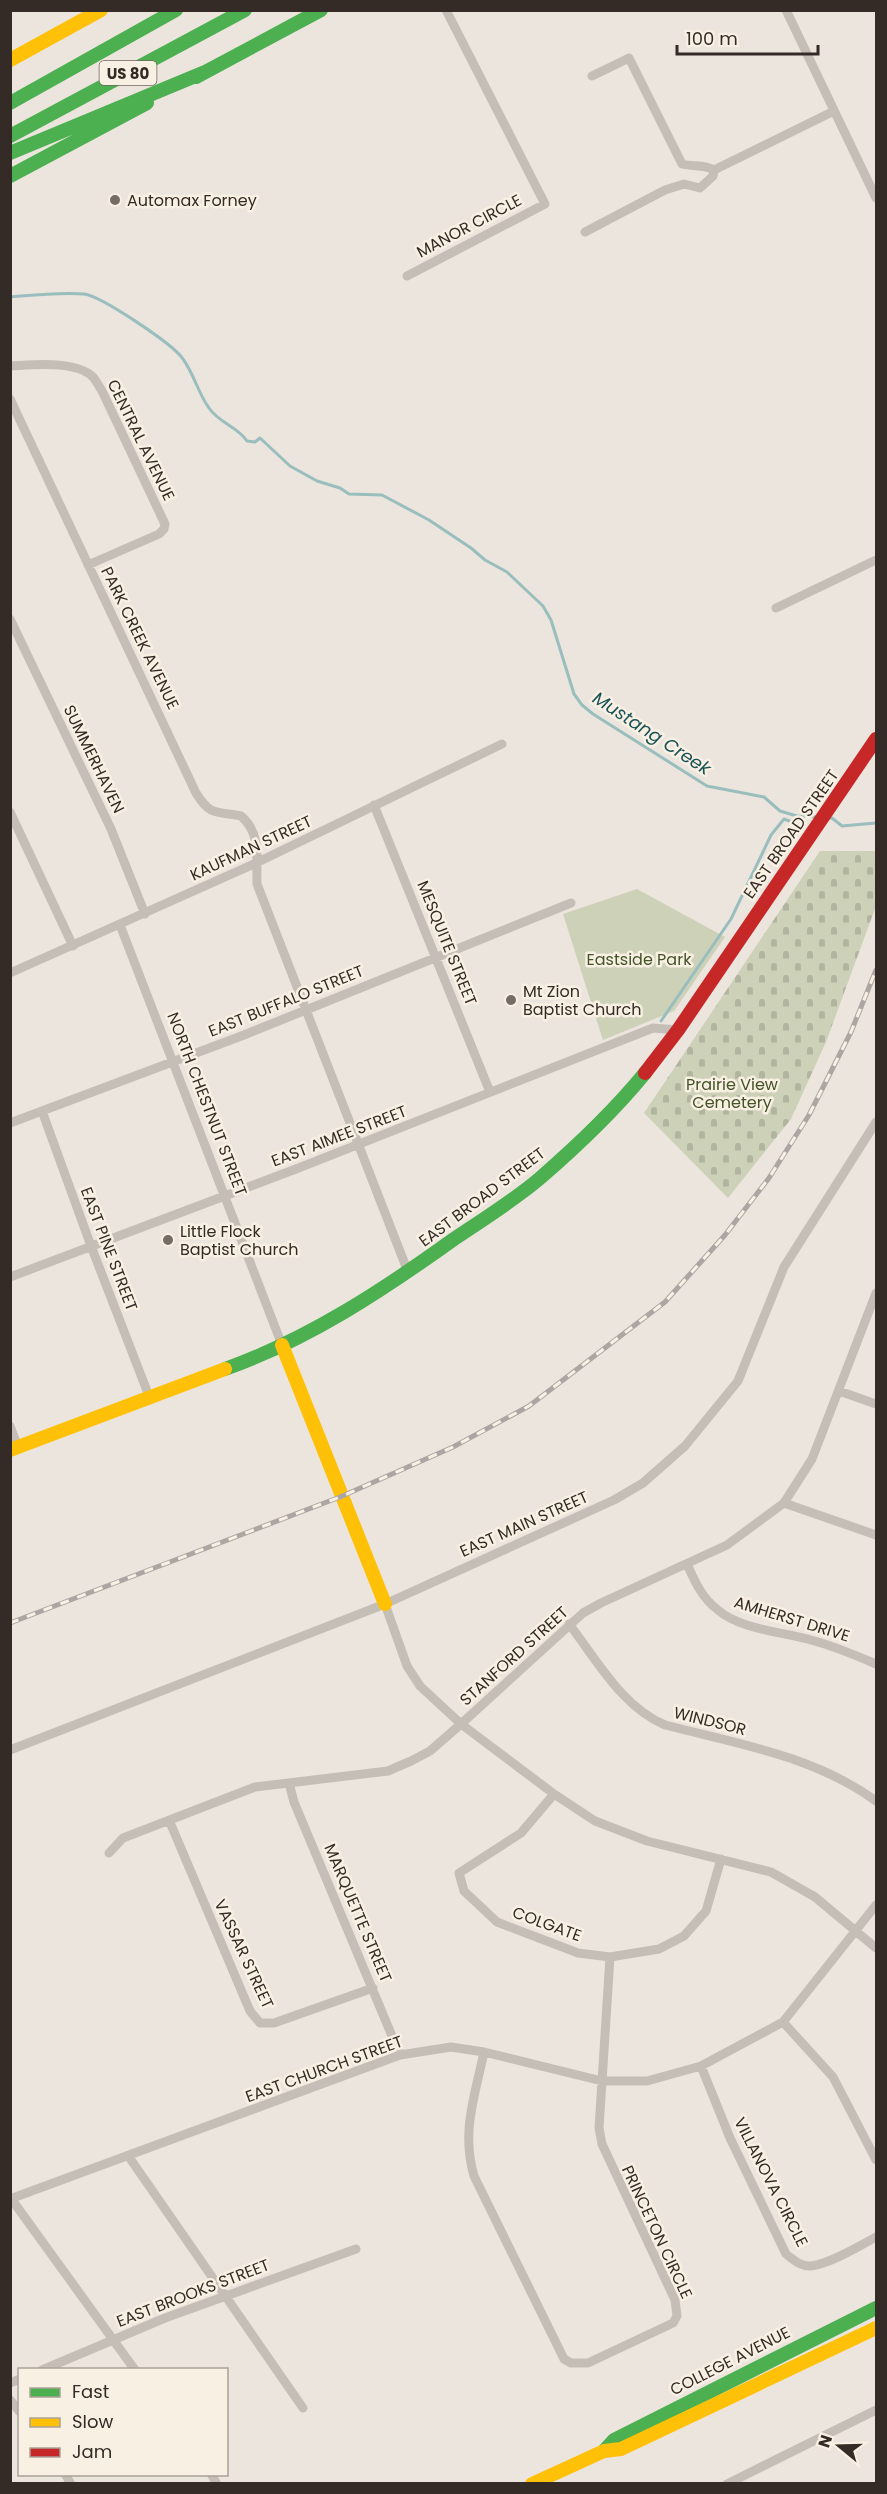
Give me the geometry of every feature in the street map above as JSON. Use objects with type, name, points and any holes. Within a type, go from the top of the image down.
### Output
[{"type":"main road","points":[[10,60],[101,10]]},
{"type":"main road","points":[[123,41],[162,10]]},
{"type":"main road","name":"US 80","points":[[10,104],[176,10]]},
{"type":"main road","name":"US 80","points":[[10,136],[245,10]]},
{"type":"main road","points":[[10,176],[321,10]]},
{"type":"main road","points":[[10,153],[205,72]]},
{"type":"main road","name":"EAST BROAD STREET","points":[[14,1449],[282,1346],[342,1314],[408,1272],[538,1180],[627,1095],[678,1030],[876,739]]},
{"type":"main road","name":"NORTH CHESTNUT STREET","points":[[282,1346],[340,1497],[385,1604]]},
{"type":"main road","name":"COLLEGE AVENUE","points":[[604,2451],[614,2440],[876,2308]]},
{"type":"main road","name":"COLLEGE AVENUE","points":[[532,2484],[604,2451],[621,2449],[876,2328]]},
{"type":"street","name":"MANOR CIRCLE","points":[[407,276],[545,204],[446,10]]},
{"type":"street","points":[[786,10],[876,198]]},
{"type":"street","points":[[592,76],[629,58],[682,164],[693,168],[709,167],[714,170]]},
{"type":"street","points":[[714,170],[834,111]]},
{"type":"street","points":[[585,232],[664,189],[684,184],[700,189],[713,176],[714,170]]},
{"type":"street","name":"CENTRAL AVENUE","points":[[10,366],[59,365],[85,372],[93,377],[121,429],[165,524],[159,534],[88,565]]},
{"type":"street","name":"PARK CREEK AVENUE","points":[[10,399],[196,793],[212,812],[241,816],[247,821],[253,829],[258,847],[256,862]]},
{"type":"street","points":[[776,609],[876,560]]},
{"type":"street","name":"SUMMERHAVEN","points":[[10,619],[111,829],[145,914]]},
{"type":"street","name":"KAUFMAN STREET","points":[[10,973],[145,914],[502,744]]},
{"type":"street","name":"MESQUITE STREET","points":[[374,806],[490,1092]]},
{"type":"street","points":[[10,812],[73,946]]},
{"type":"street","points":[[256,862],[257,884],[408,1272]]},
{"type":"street","name":"EAST BUFFALO STREET","points":[[10,1123],[305,1011],[571,903]]},
{"type":"street","name":"NORTH CHESTNUT STREET","points":[[120,925],[282,1346]]},
{"type":"street","name":"EAST AIMEE STREET","points":[[10,1277],[225,1196],[653,1028],[678,1030]]},
{"type":"street","name":"EAST PINE STREET","points":[[42,1112],[149,1396]]},
{"type":"street","name":"EAST MAIN STREET","points":[[10,1750],[385,1604],[614,1500],[643,1483],[685,1446],[738,1381],[784,1266],[876,1122]]},
{"type":"street","name":"STANFORD STREET","points":[[108,1853],[123,1838],[255,1787],[388,1771],[430,1750],[462,1724],[569,1624],[601,1603],[727,1545],[784,1503],[812,1459],[876,1293]]},
{"type":"street","points":[[839,1391],[876,1404]]},
{"type":"street","points":[[10,1425],[14,1449]]},
{"type":"street","points":[[784,1503],[876,1536]]},
{"type":"street","name":"AMHERST DRIVE","points":[[687,1564],[696,1586],[720,1612],[738,1622],[839,1648],[876,1664]]},
{"type":"street","points":[[385,1604],[407,1666],[420,1686],[462,1724],[554,1794],[594,1821],[647,1841],[771,1872],[815,1898],[876,1948]]},
{"type":"street","name":"WINDSOR","points":[[569,1624],[626,1699],[649,1719],[803,1761],[852,1784],[876,1801]]},
{"type":"street","name":"MARQUETTE STREET","points":[[290,1783],[294,1802],[400,2055]]},
{"type":"street","name":"COLGATE","points":[[554,1794],[521,1833],[459,1873],[464,1890],[497,1922],[578,1953],[610,1957],[659,1950],[684,1936],[706,1911],[721,1859]]},
{"type":"street","name":"VASSAR STREET","points":[[169,1820],[250,2011],[260,2023],[274,2023],[373,1988]]},
{"type":"street","name":"EAST CHURCH STREET","points":[[11,2199],[400,2055],[451,2047],[484,2052],[602,2081],[648,2081],[701,2066],[783,2022],[876,1905]]},
{"type":"street","name":"PRINCETON CIRCLE","points":[[484,2052],[467,2133],[468,2155],[474,2176],[564,2359],[571,2363],[588,2363],[673,2323],[677,2316],[675,2300],[602,2144],[599,2128],[610,1957]]},
{"type":"street","points":[[783,2022],[833,2077],[876,2160]]},
{"type":"street","name":"VILLANOVA CIRCLE","points":[[701,2066],[730,2138],[786,2254],[799,2264],[812,2266],[848,2252],[876,2237]]},
{"type":"street","points":[[129,2157],[303,2408]]},
{"type":"street","points":[[11,2199],[134,2368]]},
{"type":"street","name":"EAST BROOKS STREET","points":[[47,2368],[224,2297],[356,2249]]},
{"type":"street","points":[[727,2484],[876,2410]]},
{"type":"green space","name":"Prairie View Cemetery","points":[[820,851],[876,851],[876,906],[826,1042],[791,1119],[728,1198],[644,1113]]},
{"type":"green space","name":"Eastside Park","points":[[637,889],[725,937],[674,1011],[603,1040],[563,914]]},
{"type":"waterway","name":"Mustang Creek","points":[[10,297],[84,294],[105,303],[136,322],[177,352],[187,365],[209,408],[247,441],[255,442],[260,438],[290,466],[317,481],[340,488],[349,494],[382,495],[429,520],[485,560],[507,572],[543,606],[551,620],[574,694],[593,714],[707,786],[764,797],[780,811],[797,816],[817,817]]},
{"type":"waterway","points":[[661,1021],[731,919],[771,835],[784,819],[792,822],[796,816]]},
{"type":"waterway","name":"Mustang Creek","points":[[826,818],[832,818],[842,826],[876,823]]},
{"type":"railway","points":[[10,1623],[340,1497],[453,1447],[529,1406],[665,1302],[725,1235],[769,1178],[809,1115],[851,1032],[876,970]]},
{"type":"traffic: fast","points":[[10,103],[176,10]]},
{"type":"traffic: fast","points":[[10,136],[245,10]]},
{"type":"traffic: fast","points":[[196,77],[321,10]]},
{"type":"traffic: fast","points":[[10,153],[205,72]]},
{"type":"traffic: fast","points":[[10,176],[147,103]]},
{"type":"traffic: fast","points":[[225,1369],[286,1343],[344,1312],[400,1277],[508,1203],[581,1141],[645,1073]]},
{"type":"traffic: fast","points":[[604,2451],[614,2440],[876,2308]]},
{"type":"traffic: slow","points":[[10,60],[101,10]]},
{"type":"traffic: slow","points":[[282,1345],[385,1604]]},
{"type":"traffic: slow","points":[[10,1450],[225,1369]]},
{"type":"traffic: slow","points":[[532,2484],[604,2451],[621,2449],[876,2328]]},
{"type":"traffic: jam","points":[[645,1073],[678,1030],[876,739]]},
{"type":"place","name":"Automax Forney","points":[[115,200]]},
{"type":"place","name":"Mt Zion Baptist Church","points":[[511,1000]]},
{"type":"place","name":"Little Flock Baptist Church","points":[[168,1240]]}]
